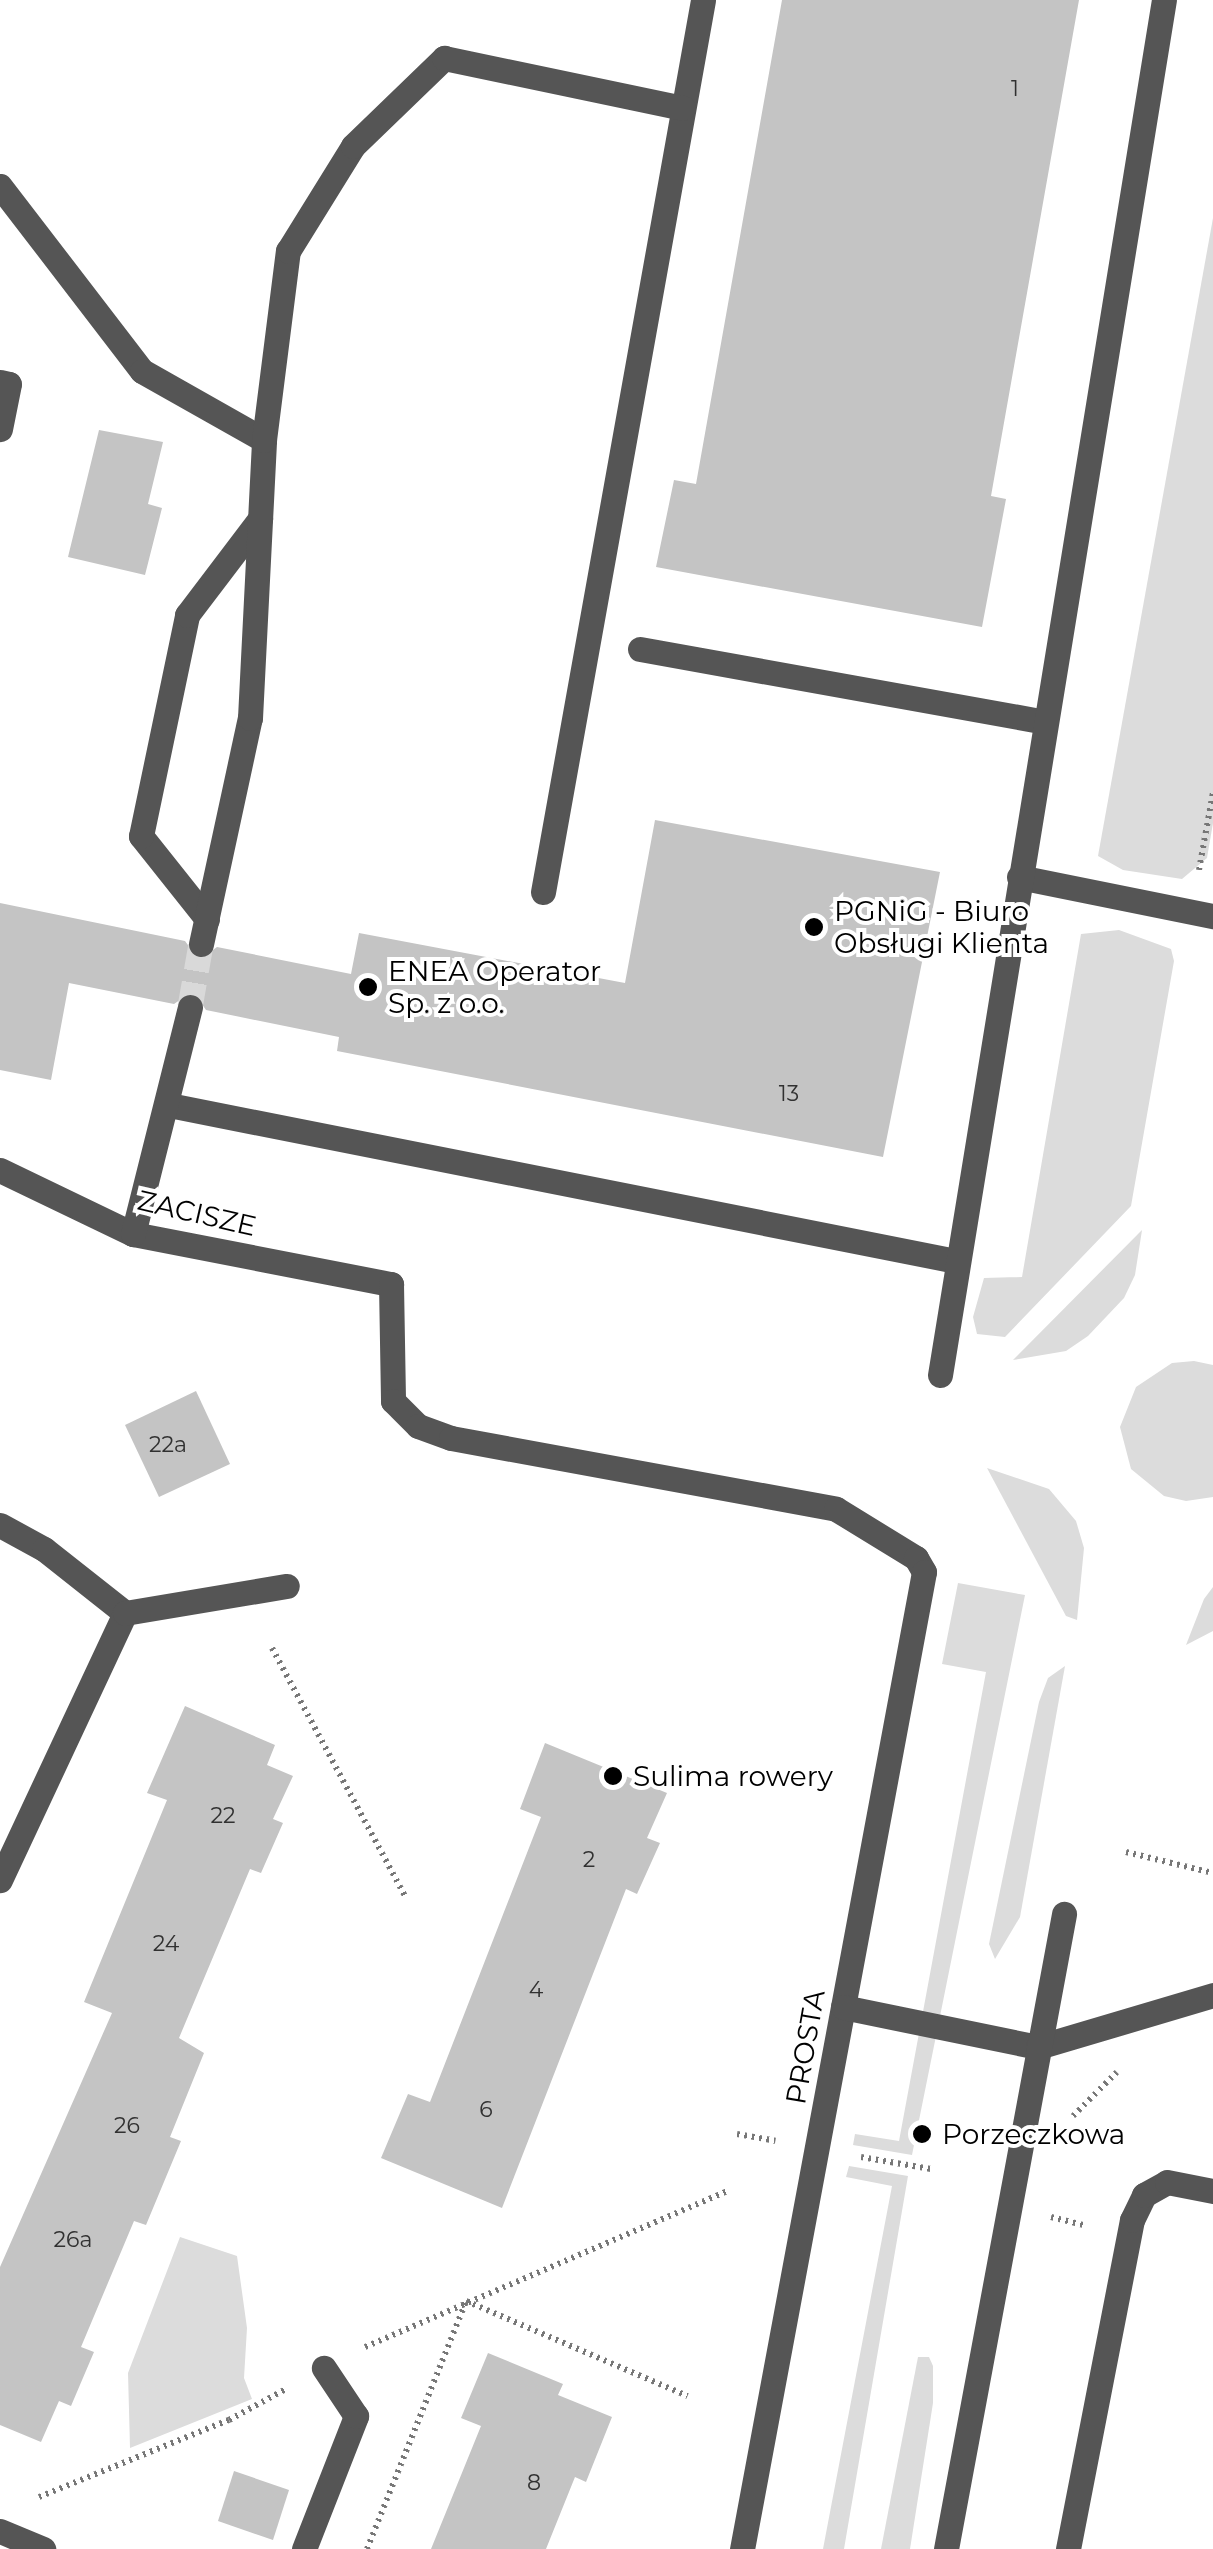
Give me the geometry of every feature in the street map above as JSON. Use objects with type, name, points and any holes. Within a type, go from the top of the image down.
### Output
[{"type":"street","points":[[542,892],[703,0]]},
{"type":"street","points":[[940,1375],[1164,0]]},
{"type":"street","points":[[260,520],[187,614],[141,836],[204,932],[250,718],[260,520],[264,440],[288,251],[353,146],[444,58],[683,108]]},
{"type":"street","points":[[0,186],[142,370],[264,440]]},
{"type":"street","points":[[0,382],[9,384],[0,430]]},
{"type":"street","points":[[640,649],[1045,722]]},
{"type":"street","points":[[1019,878],[1213,916]]},
{"type":"street","points":[[132,1234],[169,1105],[190,1007]]},
{"type":"street","points":[[169,1105],[956,1261]]},
{"type":"street","name":"ZACISZE","points":[[0,1170],[132,1234],[392,1284],[394,1401],[418,1426],[451,1438],[836,1510],[916,1558]]},
{"type":"street","points":[[0,1525],[44,1549],[125,1612],[287,1586]]},
{"type":"street","name":"PROSTA","points":[[742,2549],[922,1584],[916,1558]]},
{"type":"street","points":[[0,1880],[125,1612]]},
{"type":"street","points":[[946,2549],[1064,1914]]},
{"type":"street","points":[[843,2008],[1038,2047],[1213,1995]]},
{"type":"street","points":[[1068,2549],[1132,2220],[1144,2195],[1167,2182],[1213,2191]]},
{"type":"street","points":[[304,2549],[356,2416],[324,2368]]},
{"type":"street","points":[[0,2531],[43,2549]]},
{"type":"path","points":[[272,1648],[404,1896]]},
{"type":"path","points":[[1126,1852],[1213,1872]]},
{"type":"path","points":[[890,2162],[930,2169]]},
{"type":"path","points":[[367,2549],[466,2301],[688,2396]]},
{"type":"shaded area","points":[[1213,218],[1213,823],[1207,858],[1182,879],[1123,870],[1098,856]]},
{"type":"shaded area","points":[[1119,930],[1171,949],[1174,961],[1131,1206],[1005,1337],[977,1334],[973,1317],[984,1278],[1022,1277],[1081,934]]},
{"type":"shaded area","points":[[1142,1230],[1135,1275],[1124,1298],[1088,1336],[1066,1351],[1013,1360]]},
{"type":"shaded area","points":[[1194,1361],[1213,1365],[1213,1497],[1186,1501],[1164,1496],[1131,1469],[1120,1427],[1136,1387],[1172,1363]]},
{"type":"shaded area","points":[[987,1468],[1049,1489],[1076,1521],[1084,1548],[1077,1620],[1066,1616]]},
{"type":"shaded area","points":[[958,1583],[1025,1595],[912,2155],[853,2145],[855,2134],[899,2141],[986,1672],[942,1664]]},
{"type":"shaded area","points":[[1213,1587],[1213,1631],[1186,1645],[1204,1599]]},
{"type":"shaded area","points":[[1065,1666],[1020,1917],[995,1959],[989,1944],[1039,1702],[1048,1678]]},
{"type":"shaded area","points":[[849,2166],[908,2176],[844,2549],[823,2549],[892,2186],[846,2177]]},
{"type":"shaded area","points":[[180,2237],[237,2256],[247,2328],[244,2378],[252,2399],[130,2448],[128,2373]]},
{"type":"shaded area","points":[[918,2357],[929,2357],[933,2366],[933,2403],[910,2549],[881,2549]]},
{"type":"building","points":[[782,0],[1079,0],[991,496],[1006,499],[982,627],[656,567],[674,480],[696,484]]},
{"type":"building","points":[[99,430],[163,442],[148,504],[162,508],[145,575],[68,557]]},
{"type":"building","name":"ENEA Operator Sp. z o.o.","points":[[655,820],[940,872],[883,1157],[337,1051],[339,1037],[206,1010],[193,991],[174,1004],[69,983],[51,1080],[0,1070],[0,903],[185,941],[199,960],[217,947],[351,974],[359,933],[625,983]]},
{"type":"building","points":[[196,1391],[230,1464],[159,1497],[125,1425]]},
{"type":"building","points":[[185,1706],[275,1745],[267,1765],[293,1776],[273,1819],[283,1823],[261,1873],[250,1869],[179,2038],[204,2053],[170,2137],[181,2141],[146,2225],[134,2221],[81,2347],[94,2352],[71,2406],[59,2401],[41,2442],[0,2425],[0,2267],[112,2013],[84,2002],[167,1800],[147,1793]]},
{"type":"building","points":[[545,1743],[667,1793],[647,1838],[660,1843],[637,1894],[626,1889],[502,2208],[381,2158],[408,2094],[430,2102],[541,1817],[520,1809]]},
{"type":"building","points":[[488,2353],[563,2384],[558,2395],[612,2417],[586,2482],[575,2477],[546,2549],[431,2549],[481,2426],[461,2418]]},
{"type":"building","points":[[234,2471],[289,2490],[273,2540],[218,2521]]},
{"type":"tunnel","points":[[190,1007],[201,944]]},
{"type":"place","name":"PGNiG - Biuro Obsługi Klienta","points":[[814,927]]},
{"type":"place","name":"ENEA Operator Sp. z o.o.","points":[[368,987]]},
{"type":"place","name":"Sulima rowery","points":[[613,1776]]},
{"type":"place","name":"Porzeczkowa","points":[[922,2134]]}]
